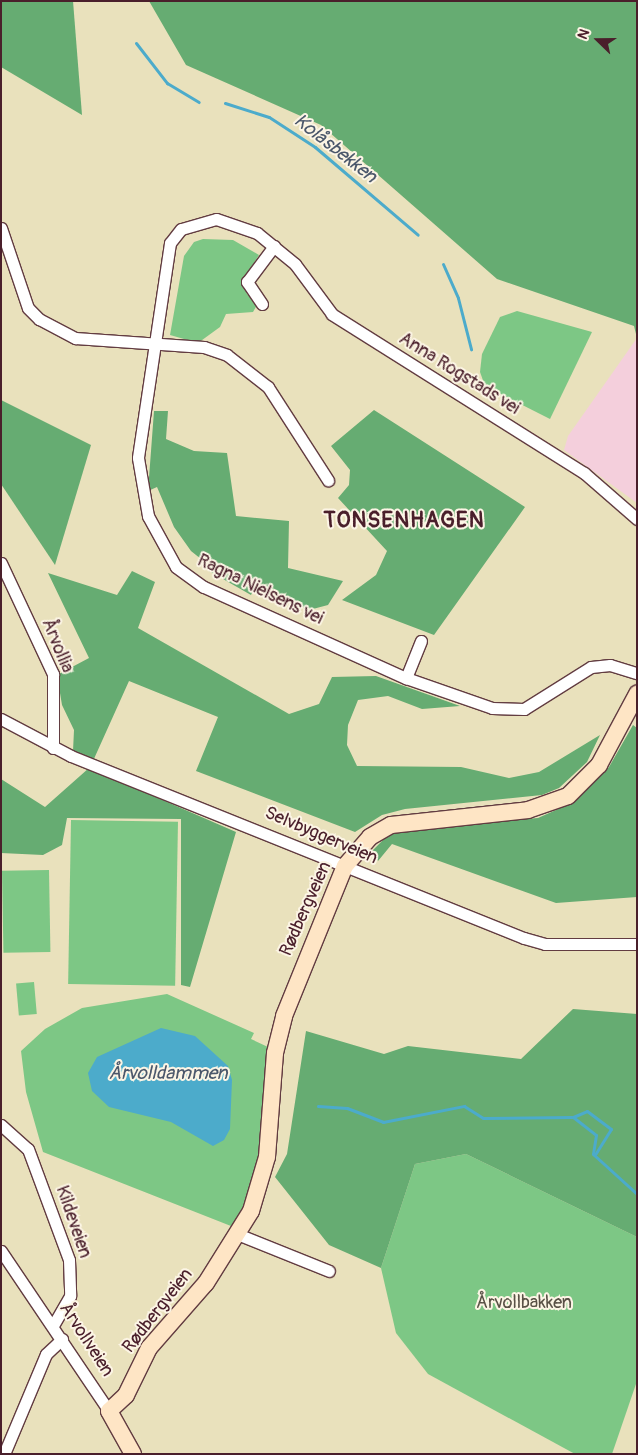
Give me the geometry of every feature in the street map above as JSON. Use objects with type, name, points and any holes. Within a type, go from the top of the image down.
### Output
[{"type":"street","name":"Anna Rogstads vei","points":[[153,344],[170,243],[181,229],[216,219],[237,224],[274,246],[295,264],[332,314],[584,473],[637,520]]},
{"type":"street","points":[[1,228],[28,308],[39,319],[76,338],[204,347],[248,369],[268,386],[328,480]]},
{"type":"street","points":[[262,304],[247,282],[274,246]]},
{"type":"street","name":"Ragna Nielsens vei","points":[[153,344],[138,458],[140,491],[148,516],[176,567],[208,589],[406,678],[503,710],[540,702],[591,667],[610,665],[637,673]]},
{"type":"street","name":"Årvollia","points":[[1,563],[52,674],[53,748]]},
{"type":"street","points":[[406,678],[420,641]]},
{"type":"street","name":"Rødbergveien","points":[[109,1411],[126,1395],[144,1355],[206,1283],[251,1211],[267,1158],[275,1053],[284,1016],[345,866],[370,837],[391,825],[528,810],[568,796],[599,765],[637,694]]},
{"type":"street","name":"Selvbyggerveien","points":[[1,719],[53,748],[531,940],[637,944]]},
{"type":"street","name":"Kildeveien","points":[[1,1126],[28,1149],[69,1260],[71,1291],[53,1326]]},
{"type":"street","points":[[237,1234],[329,1271]]},
{"type":"street","name":"Årvollveien","points":[[1,1251],[109,1411],[133,1454]]},
{"type":"street","points":[[4,1454],[46,1354],[62,1339]]},
{"type":"shaded area","points":[[637,338],[637,503],[564,450],[568,436]]},
{"type":"green space","points":[[1,1],[73,1],[82,115],[1,67]]},
{"type":"green space","points":[[149,1],[637,1],[637,338],[634,326],[497,279],[321,125],[186,65]]},
{"type":"green space","points":[[203,239],[233,240],[259,255],[243,280],[247,294],[257,305],[253,312],[226,314],[220,327],[198,343],[170,335],[184,256],[194,242]]},
{"type":"green space","points":[[517,311],[592,332],[550,419],[485,386],[480,372],[482,354],[500,317]]},
{"type":"green space","points":[[1,400],[91,445],[55,565],[1,484]]},
{"type":"green space","points":[[374,410],[525,507],[434,635],[342,600],[376,575],[387,551],[338,498],[349,485],[350,470],[331,446]]},
{"type":"green space","points":[[154,411],[168,411],[166,439],[194,451],[227,453],[236,516],[289,521],[288,568],[343,581],[328,605],[309,610],[256,585],[251,595],[209,571],[211,567],[191,551],[174,527],[157,487],[148,491]]},
{"type":"green space","points":[[132,571],[155,582],[138,628],[289,714],[319,704],[332,677],[376,676],[460,706],[422,709],[388,696],[358,700],[348,725],[347,745],[357,766],[461,767],[509,778],[539,772],[600,735],[587,762],[559,788],[542,795],[405,809],[382,815],[355,832],[196,771],[218,717],[129,681],[93,761],[73,751],[74,730],[62,705],[57,675],[89,658],[48,573],[117,595]]},
{"type":"green space","points":[[633,725],[637,728],[637,897],[556,903],[392,844],[378,861],[372,851],[387,836],[411,827],[538,818],[565,806],[609,767]]},
{"type":"green space","points":[[89,768],[236,832],[190,987],[181,985],[181,819],[67,818],[62,845],[43,855],[1,853],[1,779],[45,807]]},
{"type":"green space","points":[[71,820],[178,822],[175,986],[68,984]]},
{"type":"green space","points":[[49,870],[50,952],[3,953],[2,871]]},
{"type":"green space","points":[[34,982],[37,1014],[19,1015],[16,984]]},
{"type":"green space","points":[[167,994],[254,1033],[251,1039],[268,1047],[260,1156],[236,1228],[43,1152],[26,1092],[21,1051],[45,1029],[82,1008]]},
{"type":"green space","points":[[573,1009],[637,1014],[637,1237],[466,1154],[415,1164],[381,1268],[329,1245],[275,1177],[287,1154],[306,1031],[384,1054],[408,1046],[521,1059]]},
{"type":"green space","name":"Årvollbakken","points":[[466,1154],[637,1237],[637,1381],[612,1454],[575,1454],[428,1374],[396,1333],[381,1268],[415,1164]]},
{"type":"water","name":"Årvolldammen","points":[[161,1028],[195,1036],[228,1066],[232,1080],[230,1129],[224,1140],[213,1146],[171,1122],[109,1107],[92,1091],[88,1073],[97,1057]]},
{"type":"waterway","name":"Kolåsbekken","points":[[136,43],[167,83],[199,102]]},
{"type":"waterway","name":"Kolåsbekken","points":[[225,103],[269,117],[315,147],[418,235]]},
{"type":"waterway","name":"Kolåsbekken","points":[[443,264],[458,298],[471,349]]},
{"type":"waterway","points":[[318,1106],[347,1108],[383,1122],[464,1106],[483,1118],[573,1117],[596,1135],[593,1154],[637,1194]]},
{"type":"waterway","points":[[573,1117],[587,1111],[611,1129],[595,1155]]},
{"type":"district","name":"TONSENHAGEN","points":[[404,521]]}]
